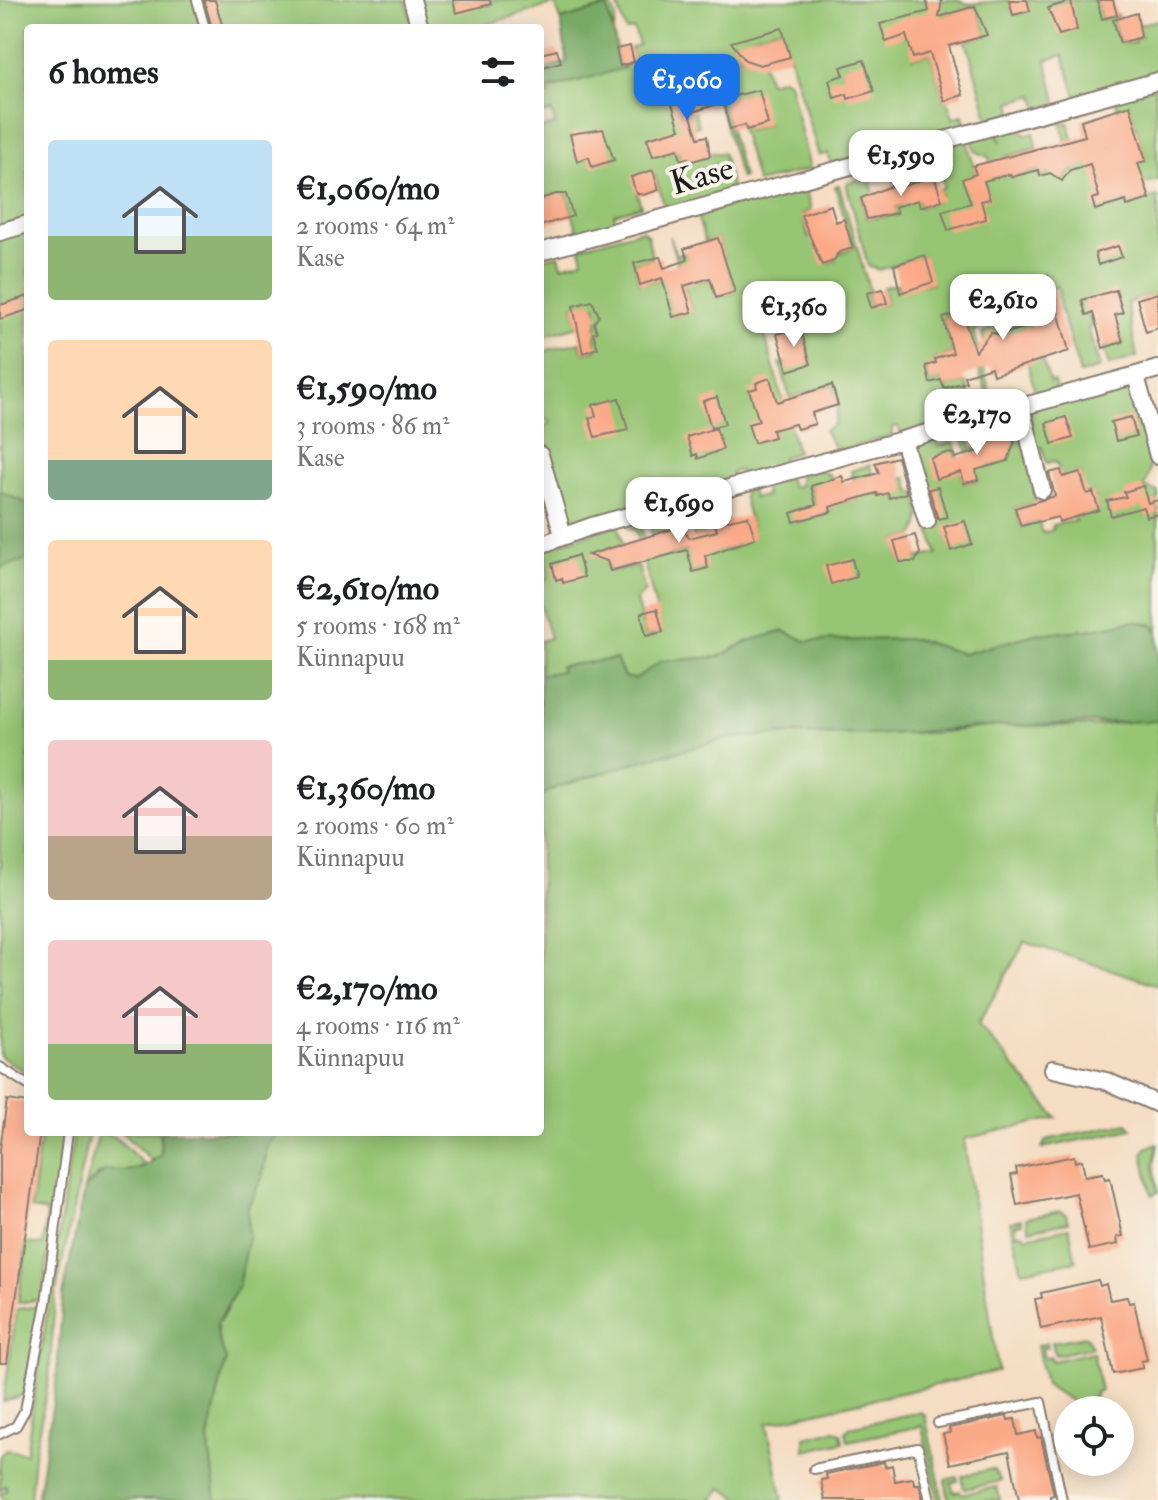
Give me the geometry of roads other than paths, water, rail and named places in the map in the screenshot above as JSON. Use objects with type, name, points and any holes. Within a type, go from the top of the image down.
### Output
[{"type":"street","points":[[412,0],[419,24]]},
{"type":"street","name":"Kase","points":[[544,251],[1158,81]]},
{"type":"street","points":[[0,232],[24,225]]},
{"type":"street","points":[[544,543],[563,535],[1158,369]]},
{"type":"street","points":[[1136,376],[1158,456]]},
{"type":"street","points":[[1021,406],[1042,490]]},
{"type":"street","points":[[903,440],[927,521]]},
{"type":"street","points":[[544,469],[563,535]]},
{"type":"street","points":[[1053,1069],[1106,1081],[1158,1104]]},
{"type":"lane","points":[[197,0],[204,24]]},
{"type":"lane","points":[[0,1067],[24,1082]]},
{"type":"lane","points":[[0,1434],[16,1426],[25,1410],[46,1303],[67,1136]]},
{"type":"lane","points":[[938,1423],[1041,1402],[1062,1500]]},
{"type":"lane","points":[[814,1469],[918,1448],[930,1500]]}]
